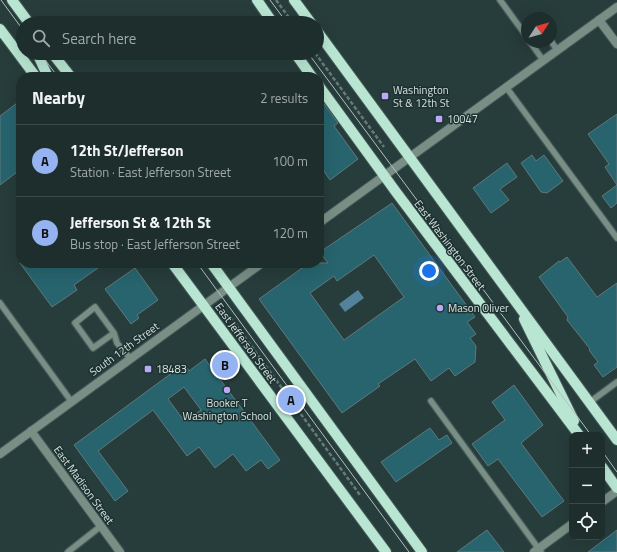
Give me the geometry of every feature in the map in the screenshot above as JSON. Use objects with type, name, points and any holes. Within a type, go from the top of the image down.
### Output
[{"type":"main road","points":[[257,0],[268,16]]},
{"type":"main road","points":[[294,0],[306,16]]},
{"type":"main road","points":[[12,1],[24,16]]},
{"type":"main road","points":[[12,1],[20,16]]},
{"type":"main road","points":[[0,29],[16,50]]},
{"type":"main road","name":"East Washington Street","points":[[324,41],[409,158],[511,293],[617,440]]},
{"type":"main road","points":[[23,60],[32,72]]},
{"type":"main road","points":[[40,60],[46,72]]},
{"type":"main road","points":[[58,60],[67,72]]},
{"type":"main road","points":[[300,60],[308,72]]},
{"type":"main road","name":"East Washington Street","points":[[324,93],[384,176],[578,432]]},
{"type":"main road","name":"East Jefferson Street","points":[[176,268],[386,552]]},
{"type":"main road","name":"East Jefferson Street","points":[[215,268],[422,552]]},
{"type":"main road","name":"East Washington Street","points":[[511,293],[579,432]]},
{"type":"main road","points":[[603,468],[617,490]]},
{"type":"street","points":[[324,218],[617,7]]},
{"type":"street","points":[[599,20],[617,44]]},
{"type":"street","name":"South 12th Street","points":[[0,454],[255,268]]},
{"type":"street","name":"East Madison Street","points":[[31,431],[120,552]]},
{"type":"street","points":[[605,500],[617,490]]},
{"type":"street","points":[[538,551],[569,526]]},
{"type":"lane","points":[[500,0],[521,29]]},
{"type":"lane","points":[[534,48],[543,60]]},
{"type":"lane","points":[[506,87],[617,238]]},
{"type":"lane","points":[[0,303],[72,401]]},
{"type":"lane","points":[[114,333],[93,348],[74,322],[95,307],[114,333],[118,343],[130,358]]},
{"type":"lane","points":[[590,402],[617,382]]},
{"type":"lane","points":[[432,401],[538,551]]},
{"type":"lane","points":[[68,552],[101,526]]},
{"type":"path","points":[[276,0],[288,16]]},
{"type":"path","points":[[320,60],[384,147]]},
{"type":"path","points":[[230,317],[362,499]]},
{"type":"water","points":[[358,290],[364,298],[345,312],[339,304]]},
{"type":"building","points":[[16,104],[16,173],[0,185],[0,116]]},
{"type":"building","points":[[324,104],[338,123],[334,126],[358,159],[330,180],[324,171]]},
{"type":"building","points":[[617,114],[617,185],[605,167],[609,164],[588,134]]},
{"type":"building","points":[[532,155],[536,161],[544,155],[563,181],[547,193],[541,192],[521,163]]},
{"type":"building","points":[[507,163],[517,177],[500,189],[509,200],[491,213],[473,188]]},
{"type":"building","points":[[617,185],[617,203],[611,208],[602,196]]},
{"type":"building","name":"Mason Oliver","points":[[392,203],[475,317],[467,322],[476,334],[470,338],[476,346],[475,362],[455,376],[449,368],[431,381],[415,359],[378,384],[380,386],[342,413],[259,299],[302,268],[324,268],[324,263],[328,263],[324,258],[324,249]],"holes":[[[374,255],[404,297],[344,340],[310,293],[334,276],[337,281]]]},
{"type":"building","points":[[567,257],[597,297],[617,283],[617,367],[603,377],[594,365],[598,362],[589,350],[590,349],[567,320],[568,317],[539,277],[559,261],[560,262]]},
{"type":"building","points":[[24,268],[98,268],[74,285],[77,290],[52,307]]},
{"type":"building","points":[[135,268],[158,300],[137,315],[139,318],[131,324],[105,289]]},
{"type":"building","points":[[205,359],[280,460],[268,469],[261,460],[246,471],[233,454],[215,468],[199,447],[187,456],[153,410],[98,451],[128,491],[115,501],[74,445],[184,364],[189,371]],"holes":[[[184,387],[201,410],[185,422],[168,399]]]},
{"type":"building","points":[[514,385],[543,425],[521,443],[564,501],[542,517],[498,459],[488,466],[472,444],[505,420],[492,402]]},
{"type":"building","points":[[430,428],[439,440],[447,435],[452,443],[396,482],[381,462]]},
{"type":"building","points":[[487,530],[504,552],[457,552]]},
{"type":"building","points":[[617,530],[617,552],[588,552],[605,540]]},
{"type":"tram line","points":[[1,0],[16,20]]},
{"type":"tram line","points":[[270,0],[282,16]]},
{"type":"tram line","points":[[45,60],[54,72]]},
{"type":"tram line","points":[[313,60],[322,72]]},
{"type":"tram line","points":[[324,75],[589,432]]},
{"type":"tram line","points":[[201,268],[409,552]]},
{"type":"tram line","points":[[605,455],[617,472]]},
{"type":"place","name":"Washington St & 12th St","points":[[385,96]]},
{"type":"place","name":"10047","points":[[439,119]]},
{"type":"place","name":"Mason Oliver","points":[[440,308]]},
{"type":"place","name":"Jefferson St & 12th St","points":[[225,365]]},
{"type":"place","name":"18483","points":[[148,369]]},
{"type":"place","name":"Booker T Washington School","points":[[227,390]]},
{"type":"place","name":"12th St/Jefferson","points":[[291,400]]}]
